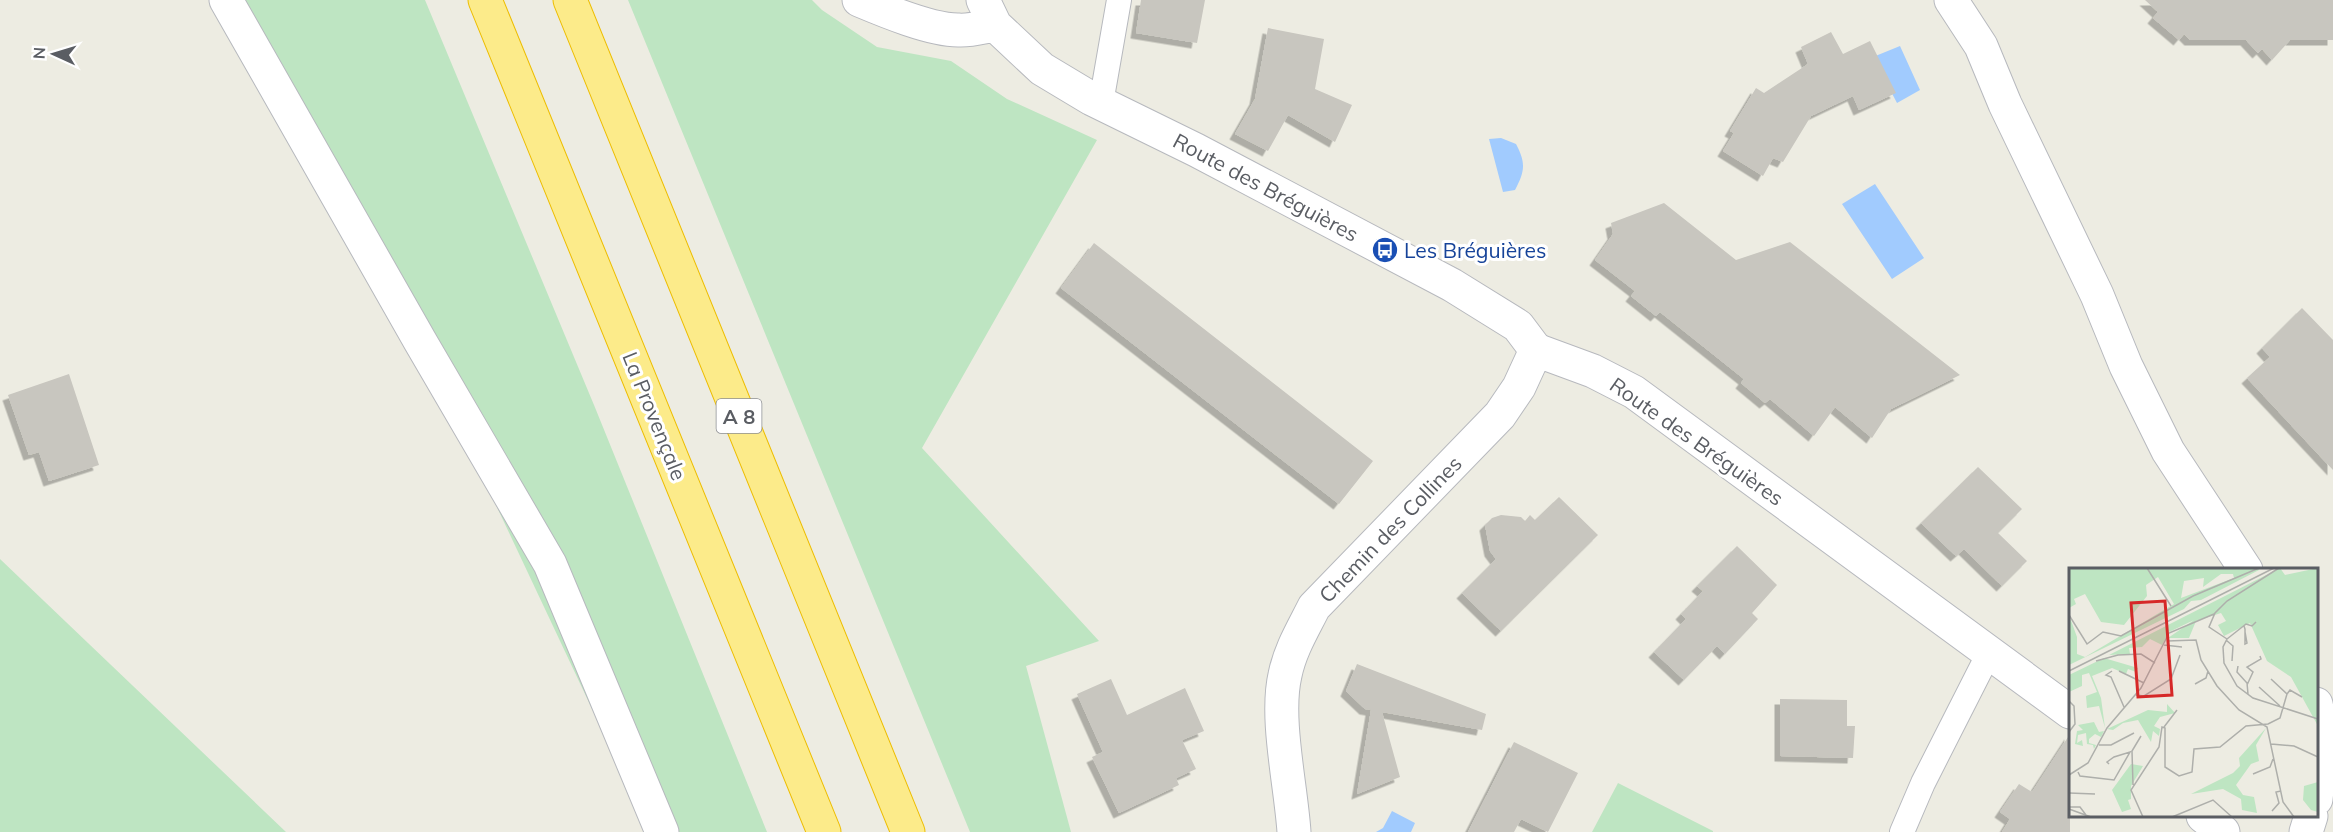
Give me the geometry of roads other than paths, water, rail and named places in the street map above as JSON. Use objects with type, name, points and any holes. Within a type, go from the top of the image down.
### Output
[{"type":"highway","name":"La Provençale","points":[[485,0],[824,832]]},
{"type":"highway","name":"A 8","points":[[570,0],[908,832]]},
{"type":"street","points":[[226,0],[550,564],[662,832]]},
{"type":"street","points":[[859,0],[882,10],[946,30],[960,31],[989,12]]},
{"type":"street","points":[[1951,0],[1981,46],[2005,104],[2097,295],[2126,366],[2168,451],[2245,568]]},
{"type":"street","name":"Route des Bréguières","points":[[989,12],[1042,69],[1101,103],[1196,150],[1452,285],[1518,326],[1536,350],[1593,371],[1634,392],[2069,711]]},
{"type":"street","name":"Chemin des Collines","points":[[1294,832],[1282,710],[1284,676],[1294,646],[1314,607],[1500,415],[1519,387],[1536,350]]},
{"type":"street","points":[[2318,712],[2324,736],[2318,783]]},
{"type":"street","points":[[2204,817],[2223,832]]},
{"type":"street","points":[[2306,832],[2311,817]]},
{"type":"lane","points":[[1101,103],[1119,0]]},
{"type":"lane","points":[[1902,832],[1923,783],[1989,653]]},
{"type":"water","points":[[1900,46],[1920,90],[1897,103],[1873,57]]},
{"type":"water","points":[[1501,138],[1516,144],[1523,162],[1521,177],[1515,190],[1503,192],[1489,139]]},
{"type":"water","points":[[1875,184],[1924,258],[1892,279],[1842,204]]},
{"type":"water","points":[[1392,811],[1415,823],[1411,832],[1376,832],[1383,828]]},
{"type":"place","name":"Les Bréguières","points":[[1385,250]]}]
